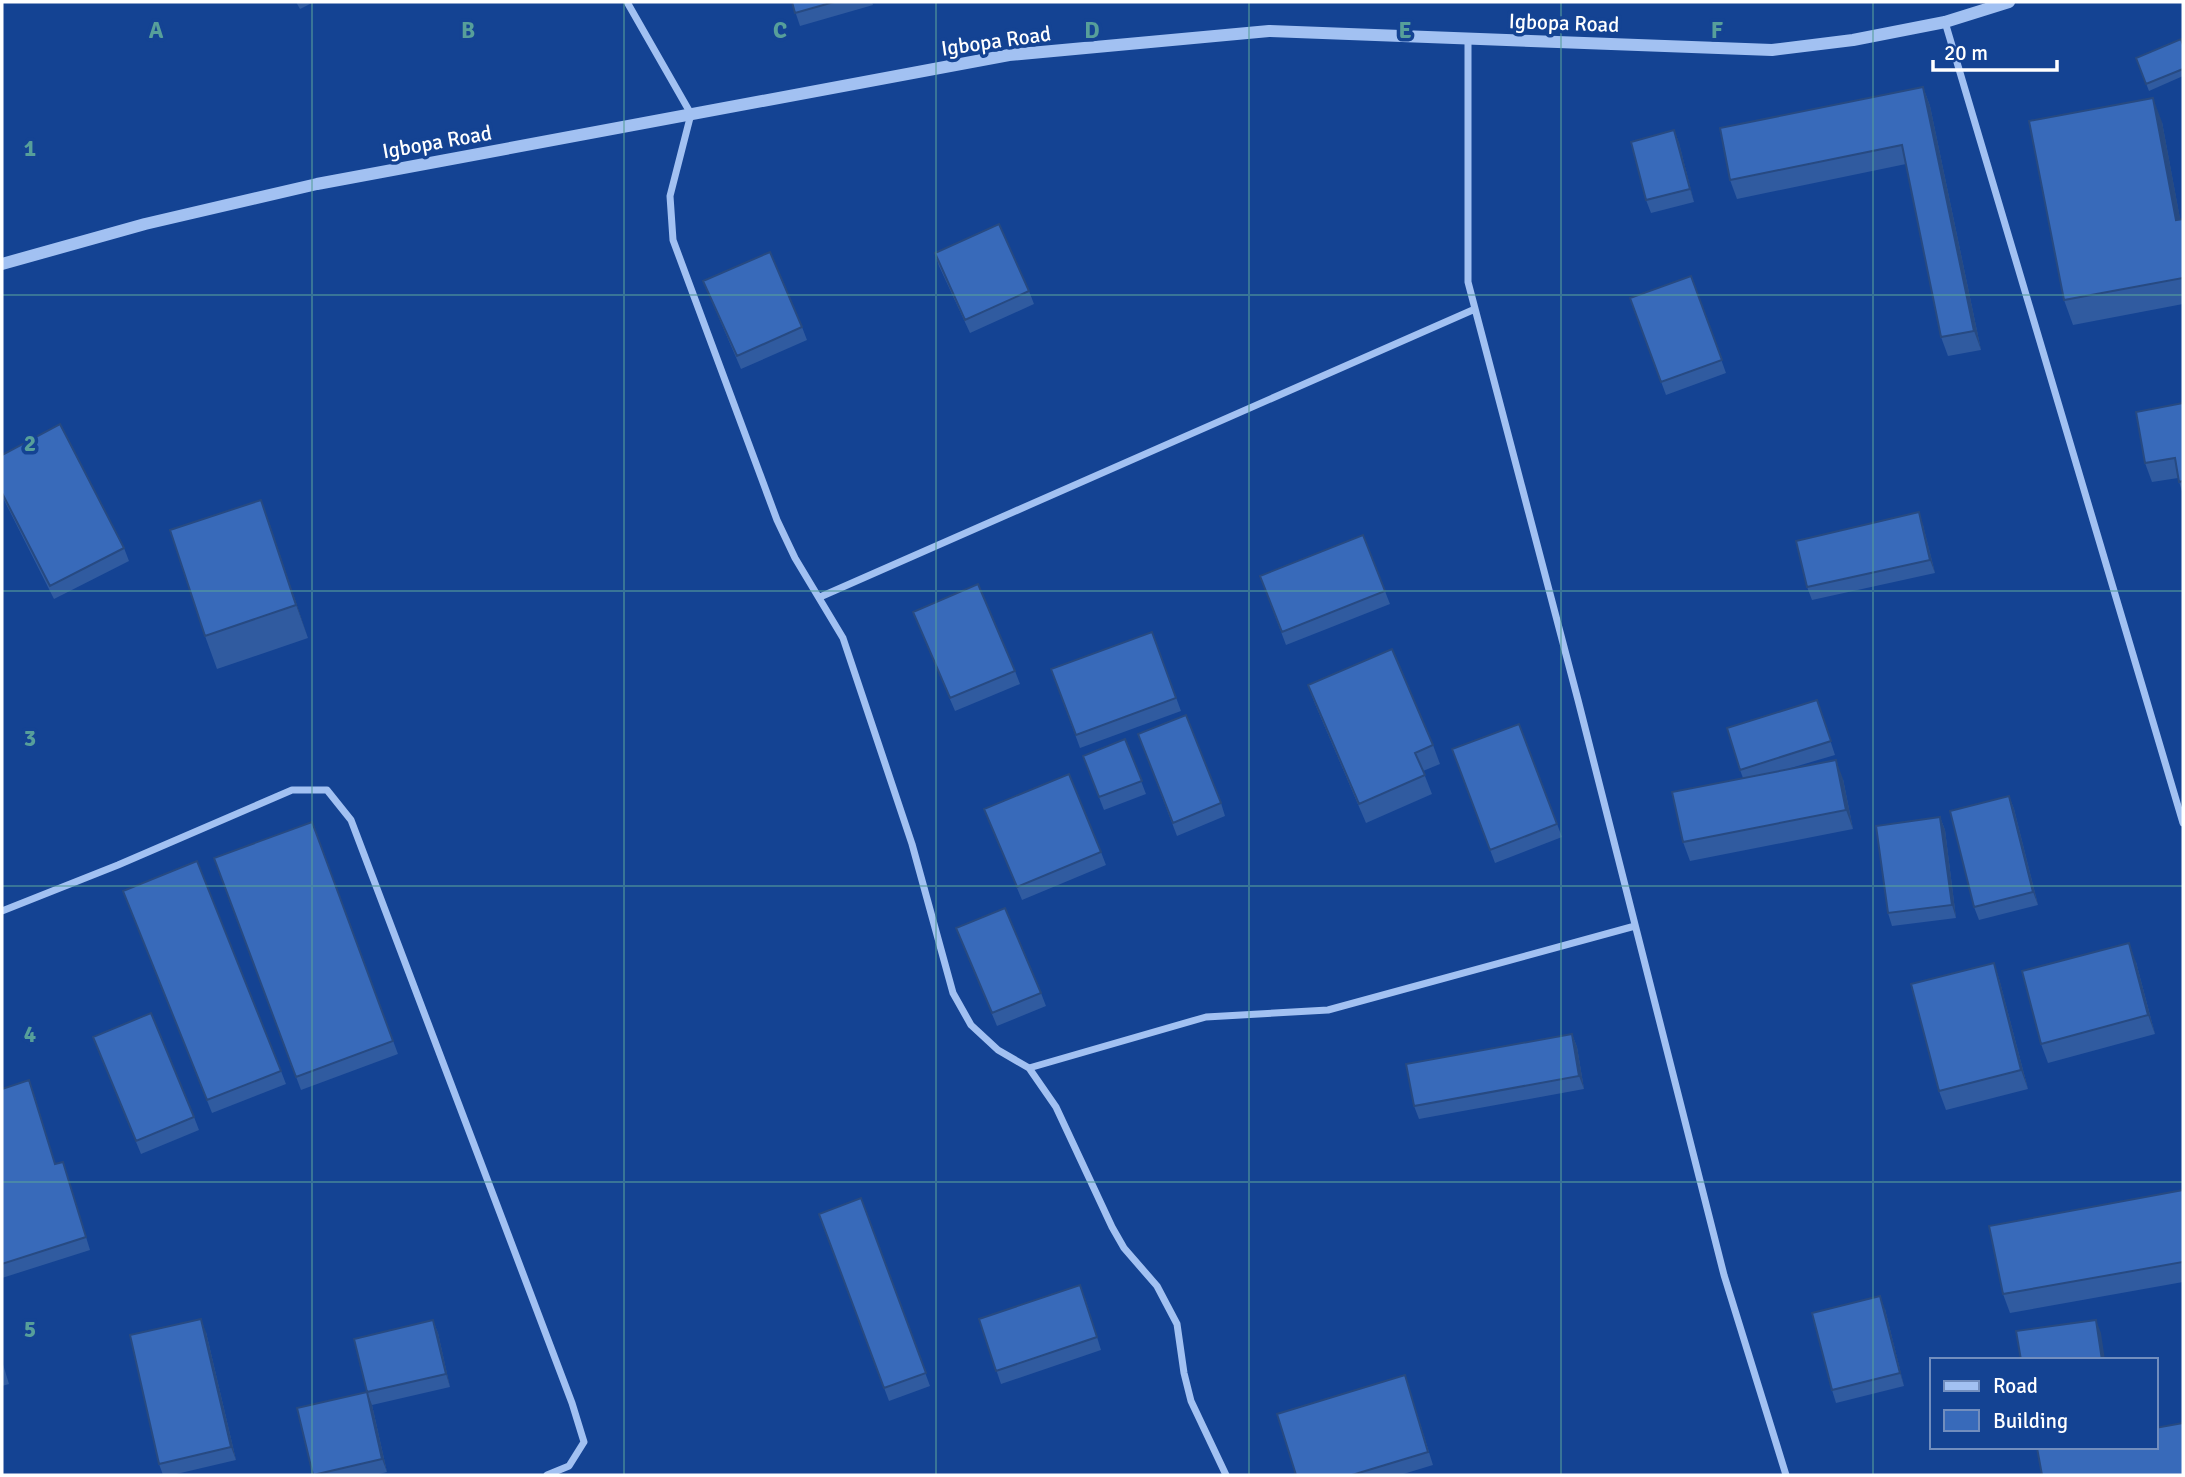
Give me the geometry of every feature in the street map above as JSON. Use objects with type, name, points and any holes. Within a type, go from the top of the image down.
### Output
[{"type":"street","points":[[627,2],[691,114],[670,196],[673,240],[777,520],[795,558],[843,638],[912,844],[953,993],[971,1024],[998,1050],[1029,1068],[1056,1107],[1124,1248],[1157,1286],[1177,1324],[1191,1401],[1226,1475]]},
{"type":"street","name":"Igbopa Road","points":[[2,264],[145,224],[317,184],[1009,55],[1269,31],[1772,50],[1853,40],[1945,22],[2009,2]]},
{"type":"street","points":[[1945,22],[2183,824]]},
{"type":"street","points":[[1468,38],[1468,282],[1724,1275],[1786,1475]]},
{"type":"street","points":[[820,597],[1475,309]]},
{"type":"street","points":[[2,911],[118,865],[292,790],[327,790],[351,820],[572,1404],[584,1442],[569,1466],[547,1475]]},
{"type":"street","points":[[1029,1068],[1206,1017],[1328,1010],[1635,926]]},
{"type":"building","points":[[792,2],[834,2],[795,13]]},
{"type":"building","points":[[2181,39],[2183,69],[2146,84],[2136,58]]},
{"type":"building","points":[[1923,87],[1974,331],[1941,337],[1902,145],[1730,180],[1720,128]]},
{"type":"building","points":[[2153,98],[2176,220],[2183,219],[2183,278],[2064,300],[2029,121]]},
{"type":"building","points":[[1674,130],[1690,189],[1646,200],[1631,142]]},
{"type":"building","points":[[999,224],[1029,291],[965,320],[935,253]]},
{"type":"building","points":[[770,252],[802,327],[737,356],[703,281]]},
{"type":"building","points":[[1691,276],[1722,360],[1661,382],[1630,298]]},
{"type":"building","points":[[2183,403],[2183,481],[2179,482],[2175,458],[2145,463],[2136,412]]},
{"type":"building","points":[[60,424],[124,548],[50,586],[2,493],[2,455]]},
{"type":"building","points":[[261,500],[296,605],[205,636],[170,530]]},
{"type":"building","points":[[1919,512],[1930,560],[1807,587],[1796,541]]},
{"type":"building","points":[[1363,535],[1385,591],[1282,632],[1260,576]]},
{"type":"building","points":[[978,584],[1015,671],[950,698],[913,612]]},
{"type":"building","points":[[1152,632],[1176,698],[1076,735],[1051,669]]},
{"type":"building","points":[[1392,649],[1433,745],[1415,753],[1425,775],[1359,804],[1308,685]]},
{"type":"building","points":[[1817,700],[1831,741],[1740,770],[1727,728]]},
{"type":"building","points":[[1186,715],[1221,803],[1173,823],[1138,734]]},
{"type":"building","points":[[1519,724],[1557,824],[1490,850],[1452,749]]},
{"type":"building","points":[[1125,739],[1142,781],[1099,797],[1083,756]]},
{"type":"building","points":[[1836,760],[1846,810],[1683,842],[1672,792]]},
{"type":"building","points":[[1069,774],[1101,852],[1017,887],[984,809]]},
{"type":"building","points":[[2009,796],[2033,892],[1974,907],[1950,811]]},
{"type":"building","points":[[1940,817],[1952,905],[1888,913],[1876,826]]},
{"type":"building","points":[[312,822],[393,1041],[296,1077],[214,858]]},
{"type":"building","points":[[197,861],[281,1071],[207,1100],[123,891]]},
{"type":"building","points":[[1005,908],[1041,993],[992,1013],[956,928]]},
{"type":"building","points":[[2129,943],[2148,1015],[2041,1044],[2022,971]]},
{"type":"building","points":[[1994,963],[2021,1070],[1939,1091],[1911,984]]},
{"type":"building","points":[[151,1013],[194,1117],[136,1141],[93,1037]]},
{"type":"building","points":[[1572,1034],[1579,1076],[1414,1106],[1406,1064]]},
{"type":"building","points":[[29,1080],[55,1164],[63,1162],[86,1237],[2,1264],[2,1089]]},
{"type":"building","points":[[2183,1190],[2183,1262],[2003,1294],[1989,1226]]},
{"type":"building","points":[[861,1198],[926,1373],[884,1388],[819,1214]]},
{"type":"building","points":[[1080,1285],[1097,1337],[996,1371],[979,1319]]},
{"type":"building","points":[[1880,1296],[1900,1373],[1832,1390],[1812,1313]]},
{"type":"building","points":[[201,1319],[231,1447],[159,1464],[130,1335]]},
{"type":"building","points":[[433,1320],[446,1374],[367,1392],[354,1339]]},
{"type":"building","points":[[2096,1320],[2102,1358],[2021,1358],[2016,1331]]},
{"type":"building","points":[[1405,1375],[1428,1452],[1352,1475],[1296,1475],[1277,1414]]},
{"type":"building","points":[[367,1392],[382,1459],[313,1475],[297,1408]]},
{"type":"building","points":[[2183,1423],[2183,1475],[2042,1475],[2037,1449],[2157,1449],[2157,1428]]}]
